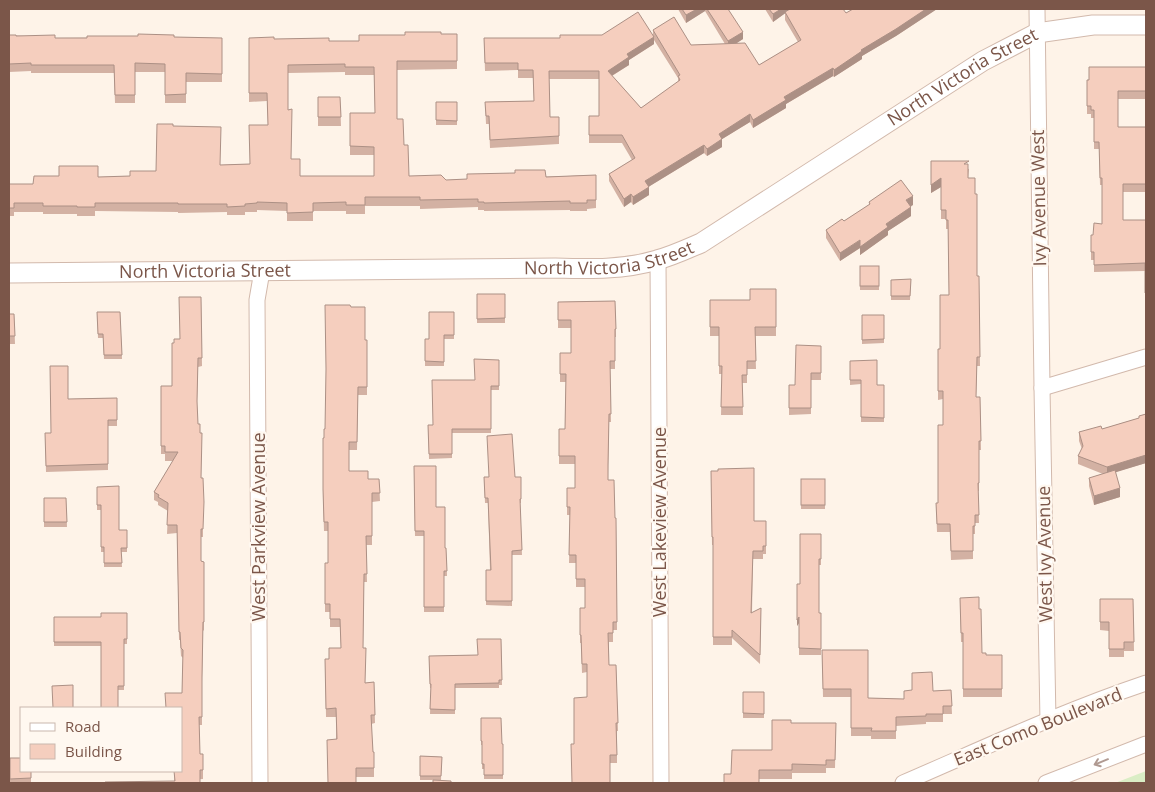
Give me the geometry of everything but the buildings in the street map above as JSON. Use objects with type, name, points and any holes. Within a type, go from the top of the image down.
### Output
[{"type":"street","name":"Ivy Avenue West","points":[[1037,9],[1042,388]]},
{"type":"street","name":"North Victoria Street","points":[[9,273],[594,269],[624,267],[658,260],[701,243],[983,61],[1037,33],[1092,25],[1146,25]]},
{"type":"street","name":"West Lakeview Avenue","points":[[658,260],[661,783]]},
{"type":"street","name":"West Parkview Avenue","points":[[260,783],[257,300],[262,272]]},
{"type":"street","points":[[1042,388],[1146,357]]},
{"type":"street","name":"West Ivy Avenue","points":[[1042,388],[1048,720]]},
{"type":"street","name":"East Como Boulevard","points":[[903,783],[1048,720],[1146,683]]},
{"type":"street","points":[[1046,783],[1146,744]]},
{"type":"green space","points":[[1146,771],[1146,783],[1115,783]]}]
